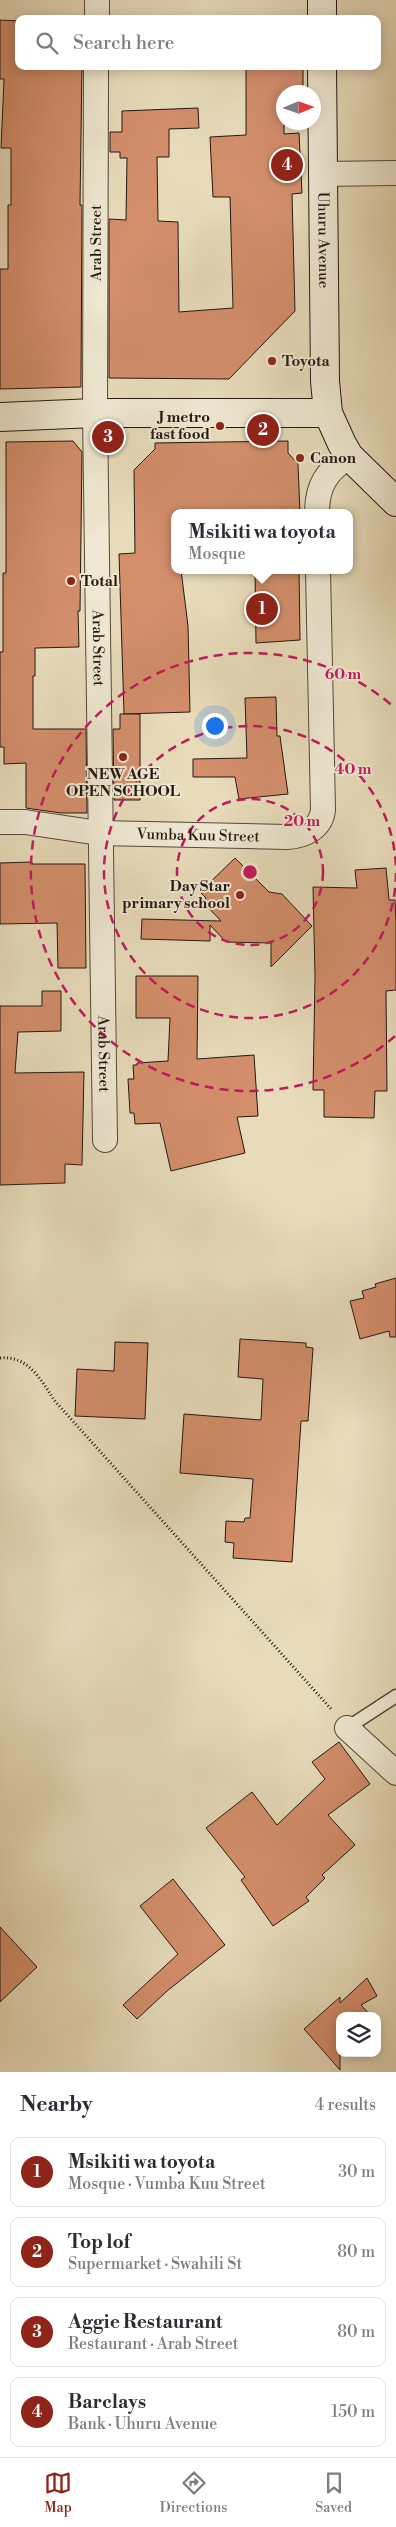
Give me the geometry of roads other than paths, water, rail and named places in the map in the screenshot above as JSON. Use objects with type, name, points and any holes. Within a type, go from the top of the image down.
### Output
[{"type":"street","points":[[97,0],[97,15]]},
{"type":"street","points":[[322,0],[322,15]]},
{"type":"street","name":"Arab Street","points":[[96,70],[95,413],[105,1140]]},
{"type":"street","name":"Uhuru Avenue","points":[[322,70],[325,381],[328,413]]},
{"type":"street","points":[[322,174],[396,173]]},
{"type":"street","points":[[0,417],[95,413],[328,413],[349,456],[396,502]]},
{"type":"street","points":[[317,509],[319,490],[331,468],[349,456]]},
{"type":"street","name":"Vumba Kuu Street","points":[[0,822],[25,822],[100,833],[286,837],[308,832],[319,822],[323,810],[318,574]]},
{"type":"street","points":[[348,1728],[396,1773]]},
{"type":"lane","points":[[348,1728],[396,1696]]},
{"type":"place","name":"Barclays","points":[[287,165]]},
{"type":"place","name":"Toyota","points":[[272,361]]},
{"type":"place","name":"J metro fast food","points":[[220,426]]},
{"type":"place","name":"Top lof","points":[[263,430]]},
{"type":"place","name":"Aggie Restaurant","points":[[108,437]]},
{"type":"place","name":"Canon","points":[[300,458]]},
{"type":"place","name":"Total","points":[[71,581]]},
{"type":"place","name":"Msikiti wa toyota","points":[[262,609]]},
{"type":"place","name":"NEW AGE OPEN SCHOOL","points":[[123,757]]},
{"type":"place","name":"Day Star primary school","points":[[240,895]]}]
